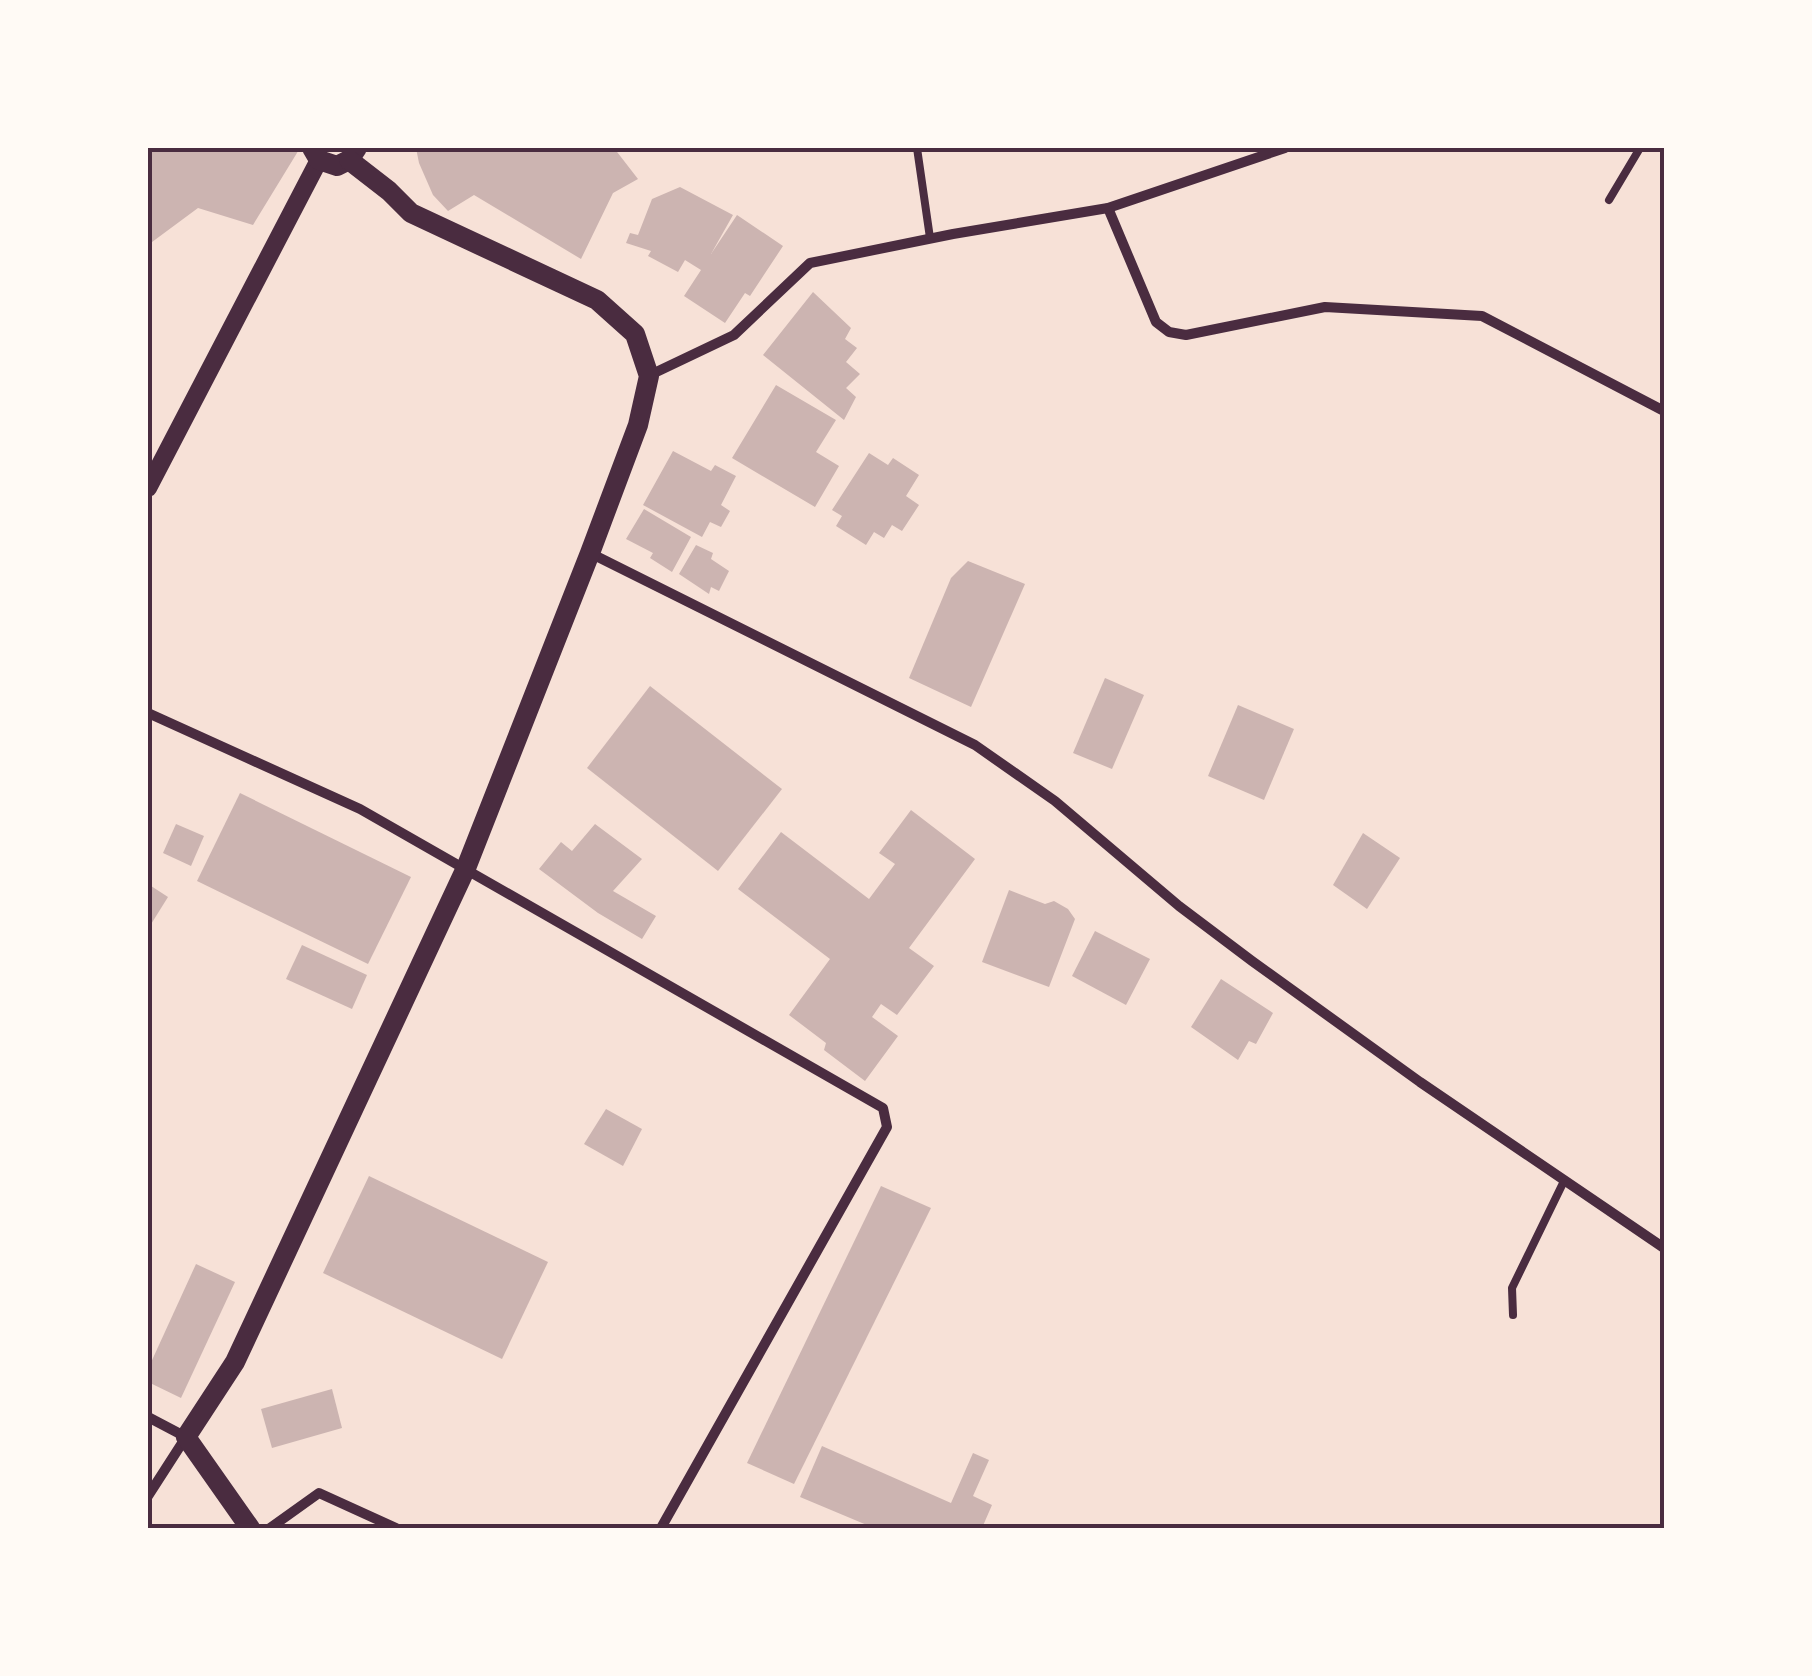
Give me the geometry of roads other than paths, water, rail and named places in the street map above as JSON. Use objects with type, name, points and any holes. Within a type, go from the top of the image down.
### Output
[{"type":"main road","points":[[250,1528],[186,1436],[235,1362],[466,868],[638,424],[649,376],[636,334],[597,300],[411,213],[353,154],[337,166],[316,154]]},
{"type":"street","points":[[649,376],[734,336],[810,263],[1108,208],[1285,148]]},
{"type":"street","points":[[148,488],[316,154]]},
{"type":"street","points":[[1108,208],[1156,322],[1169,332],[1186,335],[1325,307],[1482,316],[1664,411]]},
{"type":"street","points":[[590,553],[975,745],[1012,768],[1193,917],[1420,1082],[1664,1248]]},
{"type":"street","points":[[148,713],[360,809],[883,1108],[887,1127],[661,1528]]},
{"type":"street","points":[[148,1417],[186,1436],[148,1496]]},
{"type":"street","points":[[270,1528],[319,1493],[396,1528]]},
{"type":"lane","points":[[917,148],[930,238]]},
{"type":"lane","points":[[1609,200],[1640,148]]},
{"type":"lane","points":[[1513,1316],[1512,1288],[1564,1181]]}]
